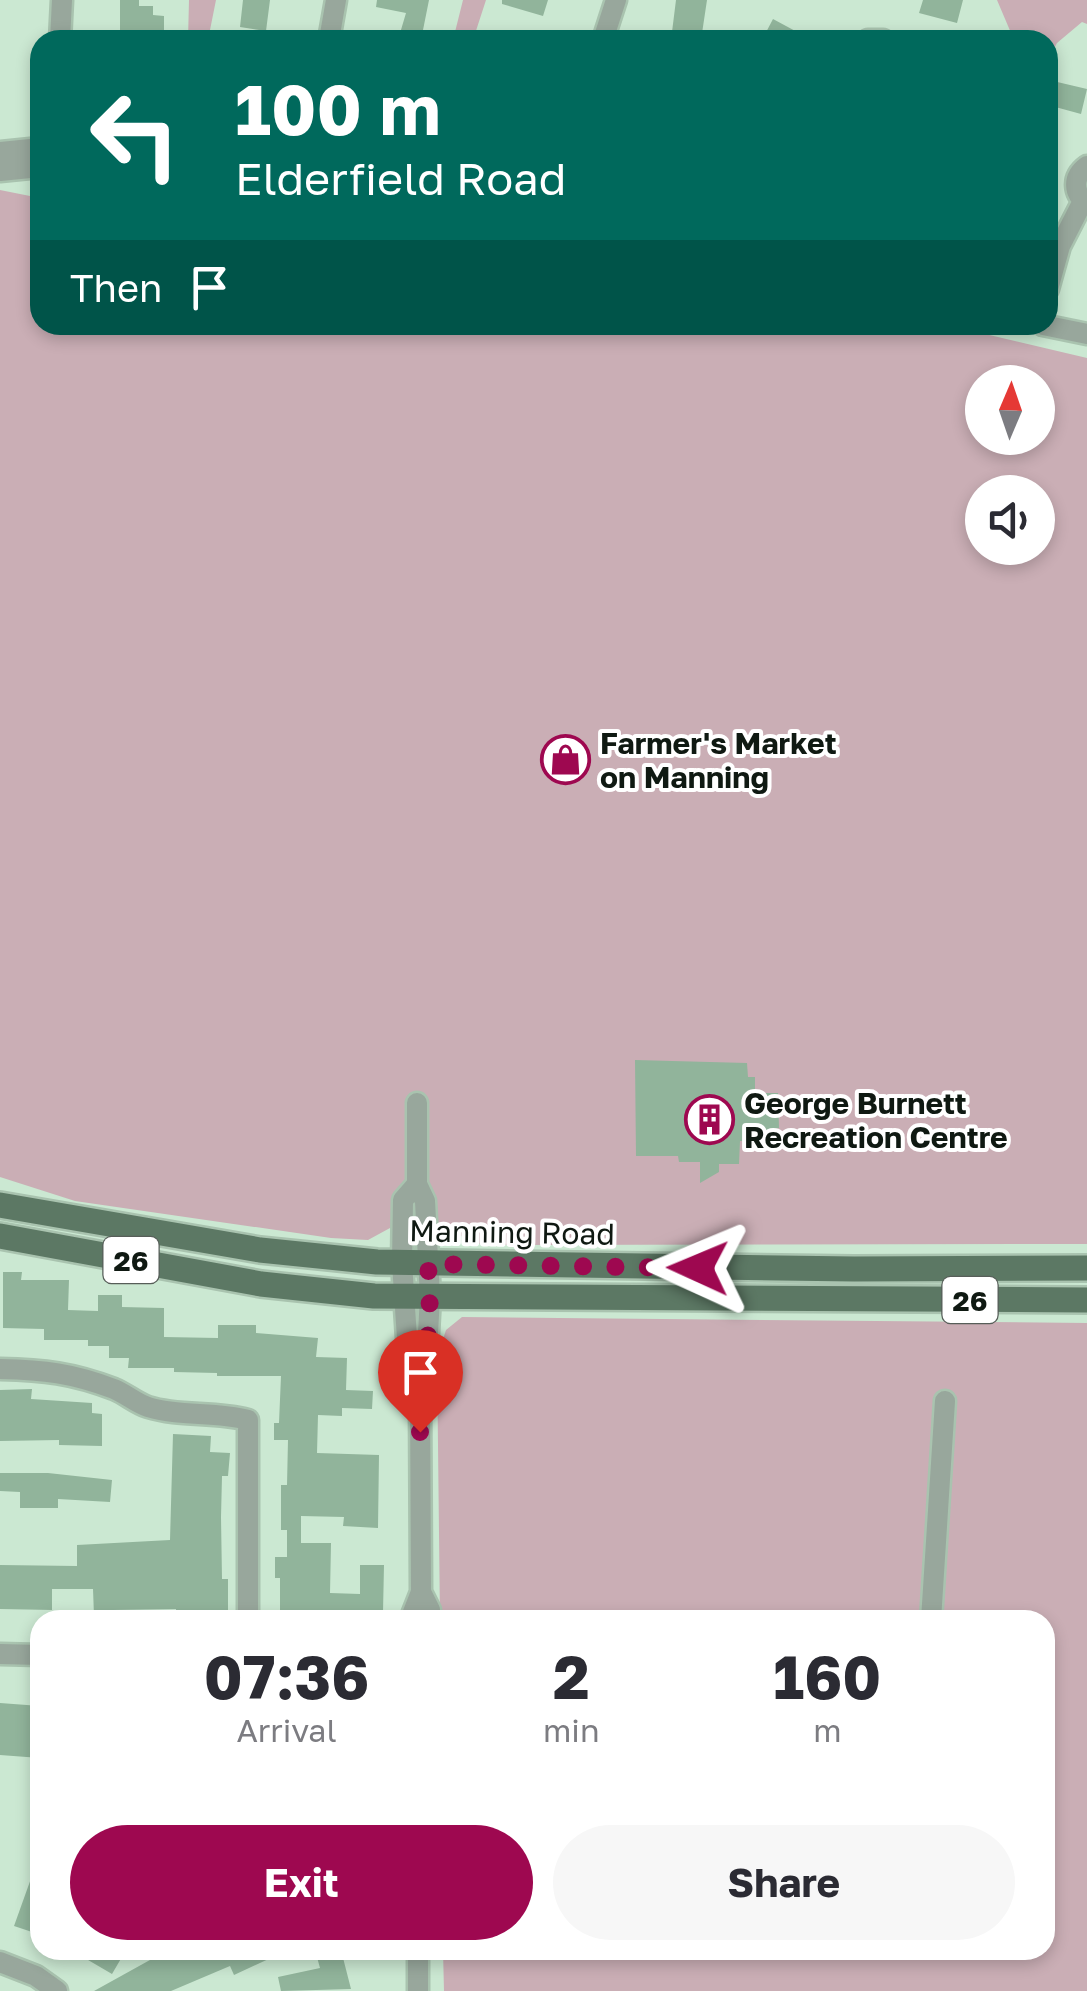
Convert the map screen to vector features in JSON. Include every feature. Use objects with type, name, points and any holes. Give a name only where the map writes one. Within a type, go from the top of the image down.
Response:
[{"type":"main road","name":"Manning Road","points":[[0,1205],[260,1250],[415,1264],[1087,1268]]},
{"type":"main road","name":"26","points":[[0,1236],[261,1284],[417,1297],[1087,1300]]},
{"type":"street","points":[[60,30],[62,0]]},
{"type":"street","points":[[330,30],[336,0]]},
{"type":"street","points":[[606,30],[616,0]]},
{"type":"street","points":[[0,152],[30,149]]},
{"type":"street","points":[[1058,253],[1085,203],[1075,184],[1078,174],[1087,166]]},
{"type":"street","points":[[0,171],[30,168]]},
{"type":"street","points":[[1058,328],[1087,334]]},
{"type":"street","points":[[417,1103],[416,1184],[425,1201],[415,1264],[417,1297],[409,1368],[420,1392],[421,1592],[430,1610]]},
{"type":"street","points":[[0,1369],[57,1371],[117,1390],[147,1406],[172,1412],[224,1413],[248,1420],[248,1610]]},
{"type":"street","points":[[932,1610],[945,1401]]},
{"type":"street","points":[[412,1610],[421,1592]]},
{"type":"street","points":[[0,1654],[30,1655]]},
{"type":"street","points":[[418,1960],[418,1991]]},
{"type":"street","points":[[0,1962],[36,1976],[56,1991]]},
{"type":"shaded area","points":[[189,0],[216,0],[210,30],[188,30]]},
{"type":"shaded area","points":[[463,0],[486,0],[476,30],[456,30]]},
{"type":"shaded area","points":[[997,0],[1087,0],[1087,24],[1082,22],[1058,42],[1058,30],[1010,30]]},
{"type":"shaded area","points":[[0,190],[30,196],[30,335],[989,335],[1087,358],[1087,1244],[483,1245],[441,1228],[390,1228],[368,1240],[75,1201],[0,1177]]},
{"type":"shaded area","points":[[462,1317],[1087,1323],[1087,1991],[444,1991],[443,1960],[1055,1960],[1055,1610],[440,1610],[437,1358],[446,1330]]},
{"type":"building","points":[[120,0],[139,0],[139,6],[153,6],[153,15],[164,16],[164,30],[120,30]]},
{"type":"building","points":[[243,0],[270,0],[266,30],[240,27]]},
{"type":"building","points":[[377,0],[429,0],[423,30],[401,30],[406,13],[376,7]]},
{"type":"building","points":[[502,0],[548,0],[543,16],[502,4]]},
{"type":"building","points":[[676,0],[707,0],[702,30],[672,30]]},
{"type":"building","points":[[923,0],[963,0],[957,23],[919,13]]},
{"type":"building","points":[[773,19],[793,30],[767,30]]},
{"type":"building","points":[[1058,82],[1087,89],[1081,114],[1058,108]]},
{"type":"building","name":"George Burnett Recreation Centre","points":[[635,1060],[747,1063],[748,1077],[755,1077],[755,1093],[778,1093],[779,1128],[766,1131],[766,1141],[740,1141],[739,1164],[719,1164],[719,1172],[700,1183],[700,1162],[679,1162],[678,1156],[636,1156]]},
{"type":"building","points":[[3,1272],[22,1272],[21,1280],[69,1280],[68,1310],[98,1311],[98,1295],[122,1295],[122,1307],[164,1308],[164,1337],[218,1338],[218,1325],[256,1325],[256,1333],[318,1338],[316,1357],[347,1358],[346,1390],[373,1391],[372,1409],[342,1408],[342,1416],[318,1415],[317,1453],[379,1455],[378,1528],[343,1526],[344,1517],[301,1516],[301,1543],[331,1543],[330,1593],[360,1594],[360,1565],[384,1565],[383,1610],[280,1610],[280,1578],[275,1578],[275,1557],[287,1557],[287,1530],[281,1530],[281,1485],[287,1485],[288,1440],[274,1440],[274,1423],[279,1423],[281,1376],[217,1376],[174,1372],[174,1368],[128,1368],[129,1358],[109,1358],[109,1346],[88,1346],[88,1340],[44,1340],[44,1329],[3,1328]]},
{"type":"building","points":[[32,1389],[31,1399],[92,1403],[92,1413],[102,1414],[102,1446],[59,1445],[59,1440],[0,1441],[0,1390]]},
{"type":"building","points":[[173,1434],[211,1436],[210,1452],[230,1453],[228,1476],[222,1476],[221,1517],[222,1579],[228,1579],[228,1610],[94,1610],[93,1589],[52,1589],[52,1610],[0,1609],[0,1565],[77,1566],[77,1545],[170,1540]]},
{"type":"building","points":[[0,1473],[112,1480],[110,1502],[58,1499],[58,1508],[20,1508],[20,1492],[0,1491]]},
{"type":"building","points":[[0,1703],[30,1705],[30,1757],[0,1755]]},
{"type":"building","points":[[30,1881],[30,1931],[14,1926]]},
{"type":"building","points":[[88,1960],[120,1960],[112,1974]]},
{"type":"building","points":[[150,1960],[266,1960],[234,1975],[230,1966],[171,1991],[94,1991]]},
{"type":"building","points":[[318,1960],[344,1960],[351,1989],[281,1991],[278,1977],[320,1968]]},
{"type":"place","name":"Farmer's Market on Manning","points":[[565,760]]},
{"type":"place","name":"George Burnett Recreation Centre","points":[[709,1120]]},
{"type":"route","points":[[420,1432],[430,1297],[428,1264],[698,1268]]}]
